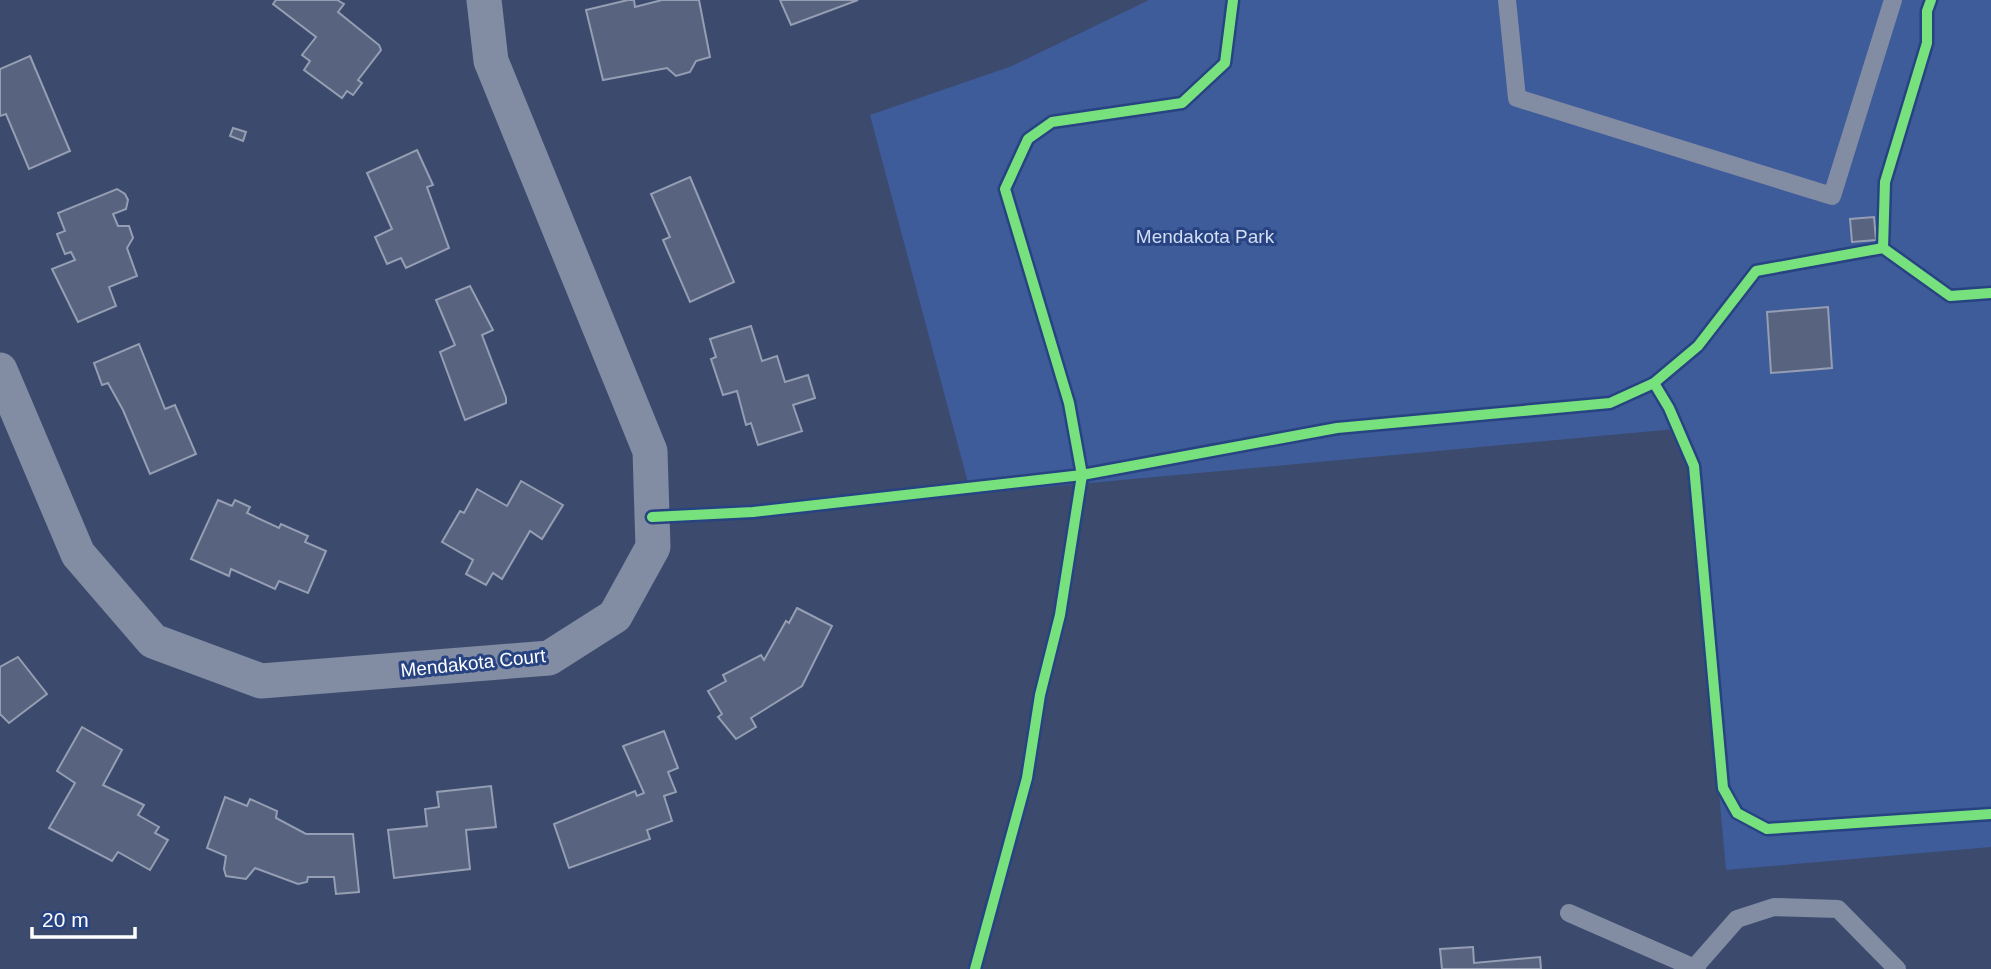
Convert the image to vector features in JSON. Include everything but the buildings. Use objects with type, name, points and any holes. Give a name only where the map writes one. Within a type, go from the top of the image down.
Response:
[{"type":"street","name":"Mendakota Court","points":[[0,370],[78,554],[153,641],[261,681],[287,680],[549,658],[615,616],[653,547],[650,451],[491,61],[484,0]]},
{"type":"lane","points":[[1507,0],[1517,98],[1832,196],[1893,0]]},
{"type":"lane","points":[[1569,913],[1696,968],[1737,919],[1774,907],[1838,909],[1897,969]]},
{"type":"green space","name":"Mendakota Park","points":[[1149,0],[1991,0],[1991,847],[1726,870],[1686,428],[971,494],[870,115],[1012,66]]},
{"type":"cycle path","points":[[975,969],[1027,778],[1040,695],[1060,615],[1082,475],[1069,403],[1005,189],[1028,139],[1052,122],[1182,103],[1225,63],[1233,0]]},
{"type":"cycle path","points":[[1883,248],[1885,182],[1927,43],[1927,11],[1931,0]]},
{"type":"cycle path","points":[[652,517],[753,512],[1082,475],[1337,428],[1610,403],[1654,383],[1698,346],[1756,271],[1883,248],[1950,296],[1991,293]]},
{"type":"cycle path","points":[[1654,383],[1669,408],[1694,466],[1723,788],[1737,813],[1767,829],[1991,814]]}]
